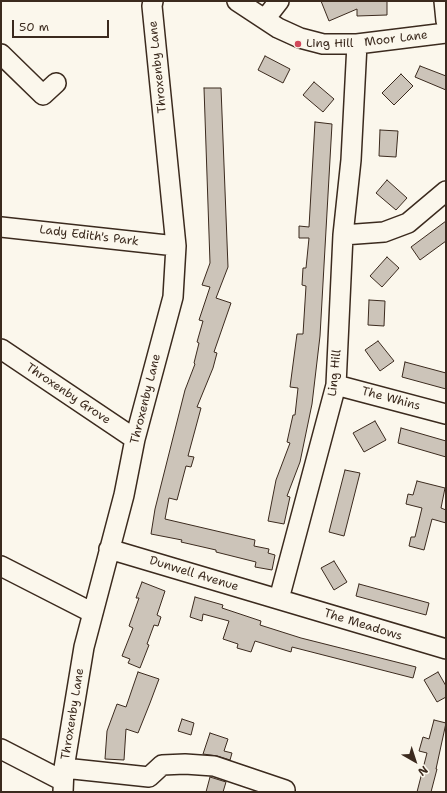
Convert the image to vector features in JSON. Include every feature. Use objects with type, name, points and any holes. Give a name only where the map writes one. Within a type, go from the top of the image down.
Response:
[{"type":"street","name":"Throxenby Lane","points":[[63,780],[84,647],[124,495],[135,439],[173,297],[176,246],[152,14],[153,1]]},
{"type":"street","name":"Moor Lane","points":[[237,1],[278,28],[306,40],[323,44],[357,44],[446,33]]},
{"type":"street","points":[[265,19],[279,1]]},
{"type":"street","points":[[444,1],[446,20]]},
{"type":"street","name":"Ling Hill","points":[[279,599],[336,385],[343,235],[351,160],[357,44]]},
{"type":"street","points":[[1,54],[50,89]]},
{"type":"street","points":[[343,235],[384,232],[408,223],[446,191]]},
{"type":"street","name":"Lady Edith's Park","points":[[1,227],[176,246]]},
{"type":"street","name":"Throxenby Grove","points":[[1,349],[135,439]]},
{"type":"street","name":"The Whins","points":[[336,385],[446,414]]},
{"type":"street","name":"Dunwell Avenue","points":[[109,549],[279,599]]},
{"type":"street","points":[[1,566],[93,613]]},
{"type":"street","name":"The Meadows","points":[[279,599],[446,649]]},
{"type":"street","points":[[1,749],[63,780],[149,777],[162,765],[185,764],[214,766],[285,790]]},
{"type":"building","points":[[321,1],[387,1],[387,15],[357,16],[357,9],[329,21]]},
{"type":"building","points":[[265,56],[290,69],[283,83],[258,70]]},
{"type":"building","points":[[420,66],[446,76],[446,90],[415,77]]},
{"type":"building","points":[[401,74],[413,86],[394,105],[382,93]]},
{"type":"building","points":[[314,82],[334,99],[323,112],[303,95]]},
{"type":"building","points":[[204,88],[221,88],[228,267],[216,298],[231,303],[214,352],[217,353],[213,368],[197,407],[201,408],[188,456],[194,457],[191,467],[186,466],[177,500],[169,498],[165,519],[255,540],[254,546],[269,549],[268,553],[275,555],[272,570],[255,567],[256,562],[216,552],[216,550],[181,542],[182,540],[151,534],[155,509],[185,390],[195,364],[199,343],[197,342],[203,321],[199,320],[210,287],[202,285],[210,263]]},
{"type":"building","points":[[315,122],[332,124],[320,336],[312,404],[300,462],[287,496],[290,497],[284,524],[268,521],[276,480],[290,443],[287,442],[293,415],[295,415],[298,388],[290,387],[297,334],[303,334],[306,286],[302,285],[303,268],[306,268],[309,238],[299,238],[299,226],[309,227]]},
{"type":"building","points":[[380,130],[398,131],[396,157],[379,156]]},
{"type":"building","points":[[387,180],[407,198],[396,210],[376,193]]},
{"type":"building","points":[[446,221],[446,241],[420,260],[411,247]]},
{"type":"building","points":[[387,257],[399,268],[382,287],[370,276]]},
{"type":"building","points":[[369,300],[385,301],[384,326],[368,325]]},
{"type":"building","points":[[378,341],[394,361],[380,371],[365,350]]},
{"type":"building","points":[[405,362],[446,373],[446,389],[402,377]]},
{"type":"building","points":[[375,421],[386,440],[364,452],[353,433]]},
{"type":"building","points":[[401,428],[446,441],[446,457],[398,443]]},
{"type":"building","points":[[345,470],[360,473],[344,536],[329,532]]},
{"type":"building","points":[[417,481],[445,488],[441,508],[446,510],[446,523],[432,519],[424,550],[409,546],[411,537],[415,537],[422,508],[406,504],[408,494],[413,495]]},
{"type":"building","points":[[334,561],[347,582],[334,590],[321,568]]},
{"type":"building","points":[[142,582],[165,591],[157,615],[161,617],[158,626],[154,625],[147,644],[149,645],[140,668],[128,663],[130,659],[122,656],[133,628],[129,626],[139,598],[136,598]]},
{"type":"building","points":[[359,584],[429,603],[426,615],[356,596]]},
{"type":"building","points":[[195,597],[223,605],[222,608],[261,621],[260,625],[301,638],[416,667],[413,678],[292,647],[291,652],[255,641],[251,652],[237,648],[238,644],[223,639],[229,621],[203,614],[202,621],[190,617]]},
{"type":"building","points":[[138,672],[159,679],[150,703],[138,733],[126,729],[124,760],[105,759],[107,731],[117,704],[126,707]]},
{"type":"building","points":[[438,672],[446,686],[446,697],[437,702],[424,680]]},
{"type":"building","points":[[182,719],[194,723],[191,735],[178,731]]},
{"type":"building","points":[[434,720],[446,723],[437,769],[431,792],[417,792],[427,753],[419,751],[423,737],[429,739]]},
{"type":"building","points":[[210,733],[228,739],[224,751],[232,753],[230,760],[203,754]]},
{"type":"building","points":[[210,777],[226,782],[223,792],[206,792]]},
{"type":"place","name":"Ling Hill","points":[[298,44]]}]
